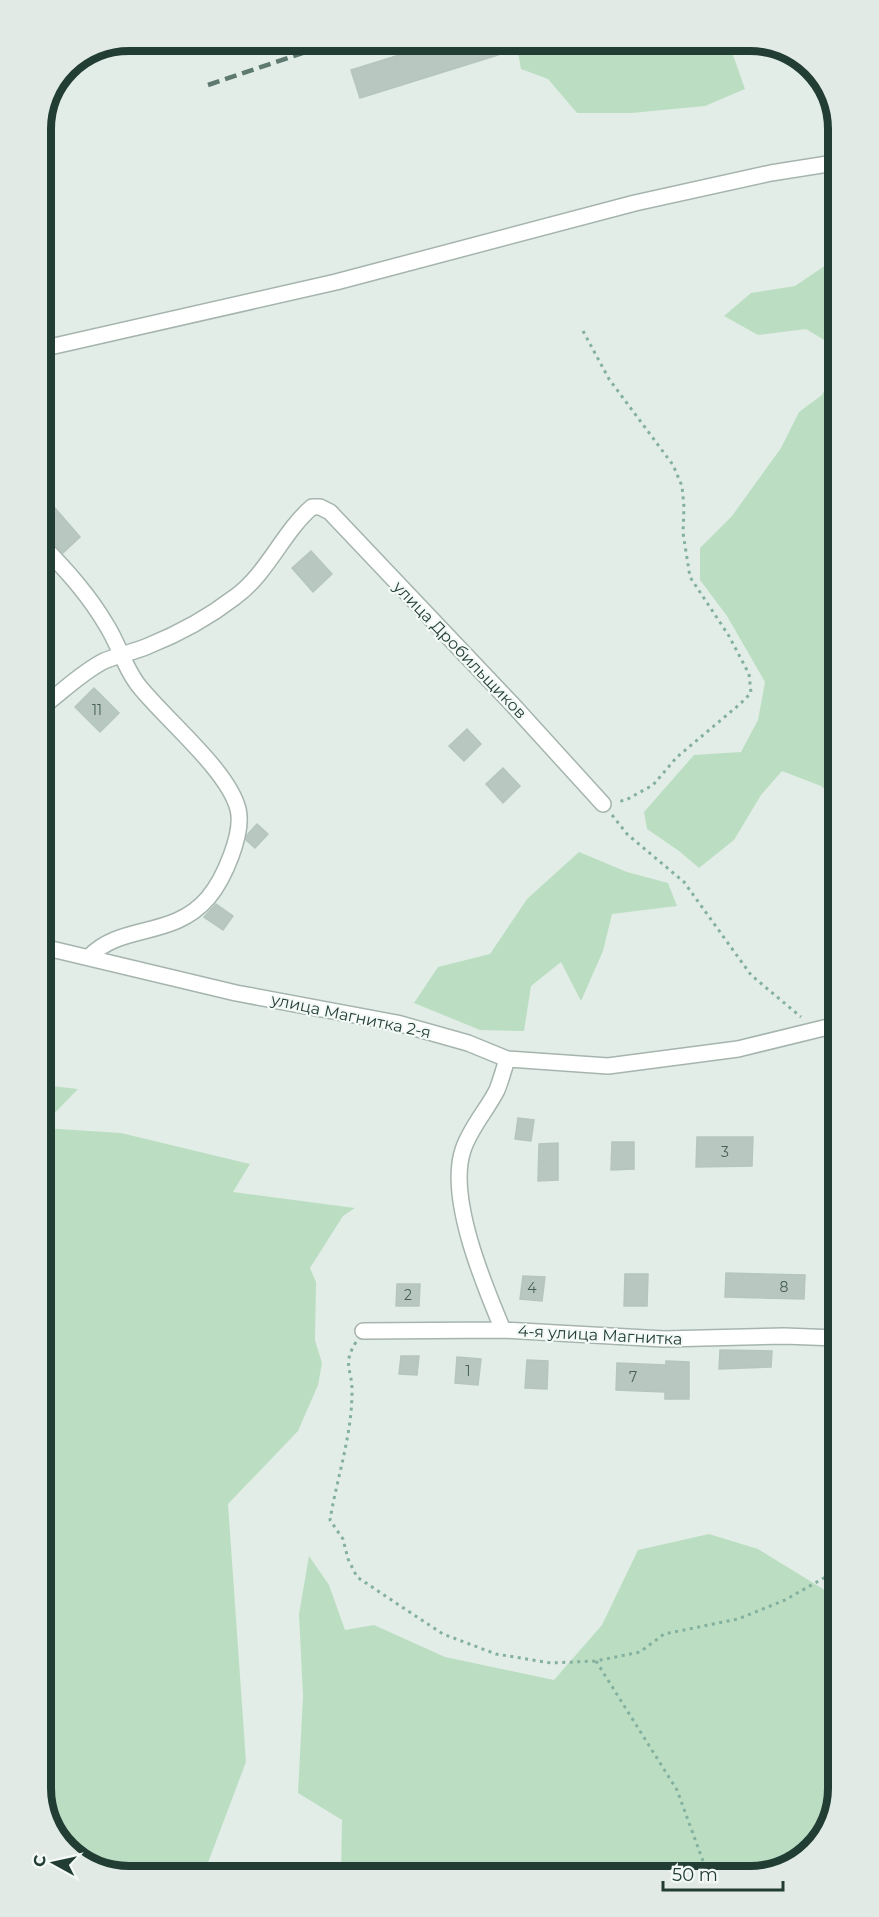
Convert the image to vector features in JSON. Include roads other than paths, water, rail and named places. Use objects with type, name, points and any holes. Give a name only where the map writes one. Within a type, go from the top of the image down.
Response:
[{"type":"street","points":[[51,347],[336,282],[656,198],[771,173],[828,164]]},
{"type":"street","name":"улица Дробильщиков","points":[[123,655],[176,633],[236,597],[252,583],[300,517],[312,507],[320,507],[330,513],[504,695],[603,804]]},
{"type":"street","points":[[51,554],[81,586],[108,627],[137,684],[217,772],[231,793],[238,811],[237,834],[222,878],[196,912],[158,928],[107,942],[89,957]]},
{"type":"street","points":[[51,700],[104,661],[123,655]]},
{"type":"street","name":"улица Магнитка 2-я","points":[[51,949],[236,993],[397,1023],[468,1044],[507,1059],[608,1066],[738,1049],[828,1027]]},
{"type":"street","points":[[503,1330],[484,1285],[468,1229],[459,1196],[458,1172],[463,1149],[498,1089],[507,1059]]},
{"type":"street","name":"4-я улица Магнитка","points":[[363,1331],[503,1330],[664,1340],[784,1336],[828,1338]]},
{"type":"railway","points":[[208,85],[308,51]]}]
